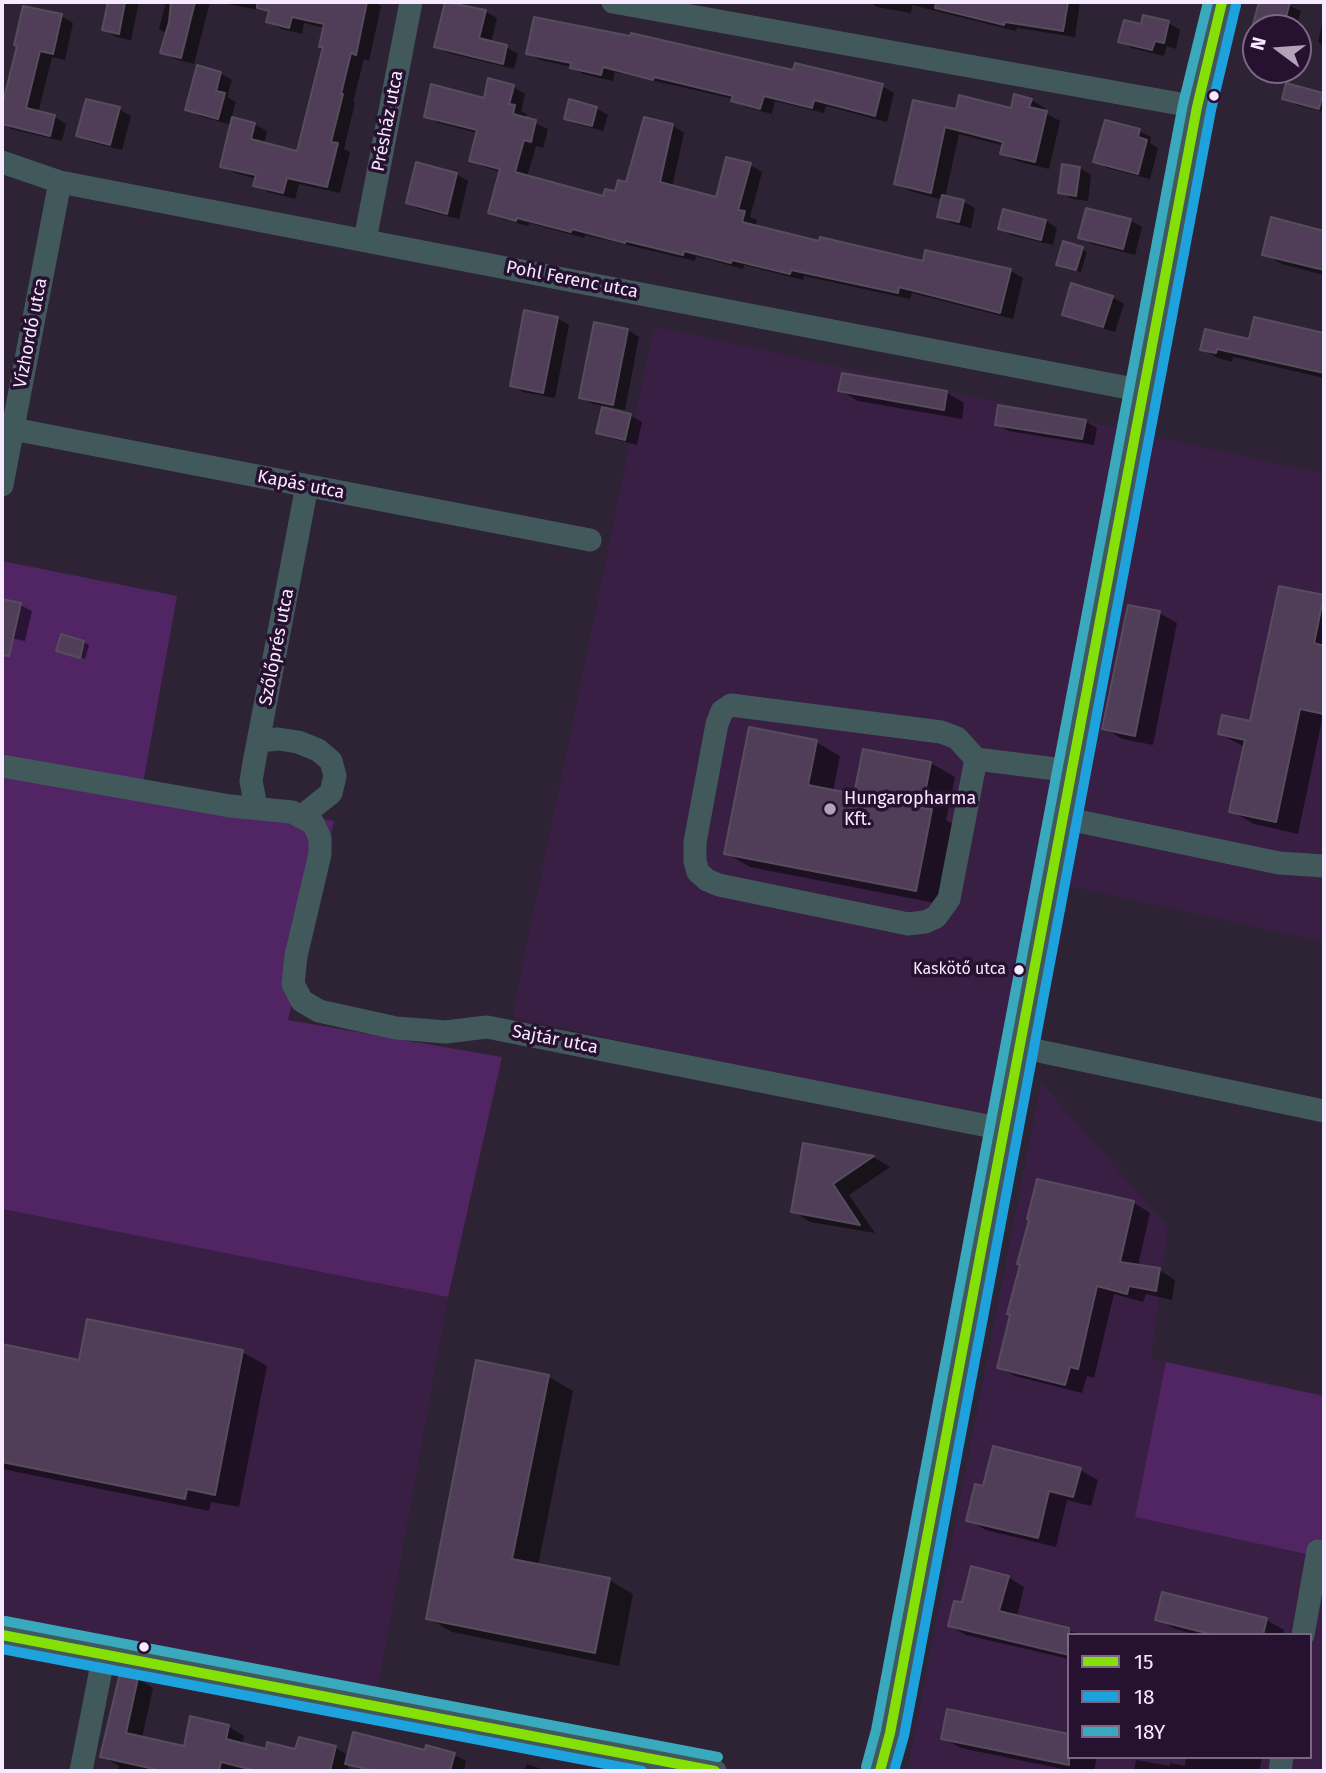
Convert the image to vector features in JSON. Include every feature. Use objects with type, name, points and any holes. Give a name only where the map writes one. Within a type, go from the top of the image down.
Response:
[{"type":"street","name":"Présház utca","points":[[365,240],[411,2]]},
{"type":"street","points":[[613,2],[1197,107]]},
{"type":"street","points":[[880,1771],[891,1733],[1197,107],[1222,2]]},
{"type":"street","name":"Pohl Ferenc utca","points":[[2,162],[60,182],[1144,391]]},
{"type":"street","name":"Vízhordó utca","points":[[2,485],[60,182]]},
{"type":"street","name":"Kapás utca","points":[[13,429],[590,540]]},
{"type":"street","name":"Szőlőprés utca","points":[[256,807],[251,781],[307,486]]},
{"type":"street","points":[[976,759],[949,899],[936,918],[908,924],[719,885],[698,872],[695,842],[717,724],[722,711],[731,705],[941,732],[957,738],[976,759],[1072,771]]},
{"type":"street","points":[[2,766],[230,806],[292,812],[301,817],[331,793],[335,776],[331,761],[318,750],[278,739],[259,741]]},
{"type":"street","name":"Sajtár utca","points":[[301,817],[313,823],[320,838],[320,854],[296,956],[293,984],[302,1001],[319,1011],[396,1028],[445,1032],[487,1027],[1003,1129]]},
{"type":"street","points":[[1063,818],[1279,863],[1324,866]]},
{"type":"street","points":[[1020,1047],[1324,1111]]},
{"type":"street","points":[[1303,1633],[1318,1552]]},
{"type":"street","points":[[2,1635],[715,1771]]},
{"type":"street","points":[[81,1771],[104,1654]]},
{"type":"shaded area","points":[[654,326],[1324,474],[1324,942],[1033,878],[986,1121],[512,1017]]},
{"type":"shaded area","points":[[2,561],[177,596],[142,789],[334,821],[288,1020],[502,1057],[448,1297],[2,1209]]},
{"type":"shaded area","points":[[1041,1082],[1168,1227],[1151,1359],[1166,1362],[1135,1517],[1324,1558],[1324,1771],[907,1771]]},
{"type":"shaded area","points":[[2,1209],[448,1297],[377,1693],[2,1617]]},
{"type":"shaded area","points":[[1166,1362],[1324,1396],[1324,1558],[1135,1517]]},
{"type":"building","points":[[108,2],[125,2],[119,34],[102,30]]},
{"type":"building","points":[[171,2],[195,2],[181,58],[160,53],[169,22]]},
{"type":"building","points":[[257,2],[367,2],[356,55],[351,53],[341,94],[331,142],[338,143],[327,187],[287,178],[283,193],[253,186],[256,175],[220,167],[232,117],[255,123],[251,139],[297,151],[323,47],[319,47],[324,24],[292,17],[289,28],[266,22],[269,11],[257,8]]},
{"type":"building","points":[[445,2],[486,10],[479,38],[507,45],[503,64],[434,47]]},
{"type":"building","points":[[936,2],[1068,2],[1063,31],[1005,22],[1004,25],[935,8]]},
{"type":"building","points":[[1259,2],[1290,2],[1287,14],[1256,14]]},
{"type":"building","points":[[23,6],[62,14],[53,54],[40,51],[26,108],[55,115],[50,136],[2,124],[2,106],[17,46],[14,45]]},
{"type":"building","points":[[1143,15],[1169,21],[1164,43],[1155,41],[1152,50],[1118,42],[1124,20],[1141,24]]},
{"type":"building","points":[[534,17],[630,36],[631,33],[793,70],[795,63],[883,84],[875,116],[814,100],[812,108],[764,96],[760,109],[731,101],[733,96],[654,77],[653,80],[603,67],[601,75],[570,68],[571,63],[526,54]]},
{"type":"building","points":[[197,65],[221,72],[216,91],[225,93],[218,119],[185,110]]},
{"type":"building","points":[[488,78],[514,85],[509,104],[515,105],[513,114],[536,120],[531,142],[524,140],[515,172],[603,196],[605,189],[615,191],[618,180],[626,182],[644,117],[673,124],[660,182],[716,197],[726,157],[751,163],[738,210],[745,211],[742,222],[819,241],[820,237],[923,261],[925,250],[1011,269],[1000,313],[899,287],[898,293],[791,270],[790,274],[732,260],[731,263],[684,251],[683,255],[488,213],[500,169],[469,161],[477,130],[424,117],[431,84],[484,98]]},
{"type":"building","points":[[1286,84],[1323,93],[1319,109],[1282,99]]},
{"type":"building","points":[[1014,94],[1032,99],[1029,107],[1047,111],[1035,162],[1000,154],[1003,142],[945,127],[931,193],[894,184],[913,100],[956,109],[959,95],[1011,108]]},
{"type":"building","points":[[86,99],[120,107],[110,145],[76,136]]},
{"type":"building","points":[[569,99],[597,107],[592,126],[564,119]]},
{"type":"building","points":[[1105,120],[1140,129],[1138,137],[1147,140],[1138,174],[1093,162]]},
{"type":"building","points":[[416,162],[457,173],[447,214],[406,203]]},
{"type":"building","points":[[1062,164],[1080,167],[1076,196],[1058,193]]},
{"type":"building","points":[[942,195],[964,200],[959,222],[937,217]]},
{"type":"building","points":[[1086,208],[1131,219],[1123,249],[1078,238]]},
{"type":"building","points":[[1003,209],[1046,220],[1041,240],[998,229]]},
{"type":"building","points":[[1271,217],[1324,231],[1324,270],[1262,255]]},
{"type":"building","points":[[1063,241],[1083,247],[1076,270],[1056,265]]},
{"type":"building","points":[[1071,283],[1113,296],[1103,327],[1062,315]]},
{"type":"building","points":[[524,310],[558,317],[543,393],[510,386]]},
{"type":"building","points":[[1254,317],[1324,333],[1324,373],[1217,349],[1216,353],[1200,350],[1205,329],[1249,339]]},
{"type":"building","points":[[594,322],[628,329],[613,405],[579,398]]},
{"type":"building","points":[[842,373],[947,391],[944,410],[838,391]]},
{"type":"building","points":[[998,405],[1086,420],[1082,439],[995,425]]},
{"type":"building","points":[[602,407],[631,414],[625,440],[596,433]]},
{"type":"building","points":[[1279,586],[1324,595],[1314,643],[1324,646],[1324,714],[1300,709],[1276,822],[1229,812],[1245,740],[1218,734],[1222,715],[1250,721]]},
{"type":"building","points":[[2,599],[21,603],[9,656],[2,655]]},
{"type":"building","points":[[1128,605],[1160,611],[1135,736],[1102,729]]},
{"type":"building","points":[[61,634],[84,641],[80,658],[56,651]]},
{"type":"building","name":"Hungaropharma Kft.","points":[[749,727],[817,740],[808,785],[854,794],[863,749],[931,762],[922,808],[932,809],[916,891],[724,854]]},
{"type":"building","points":[[803,1143],[874,1156],[833,1184],[860,1225],[791,1212]]},
{"type":"building","points":[[1037,1179],[1134,1201],[1120,1262],[1160,1268],[1156,1291],[1129,1286],[1127,1294],[1097,1286],[1078,1369],[1070,1367],[1065,1385],[997,1368]]},
{"type":"building","points":[[87,1319],[243,1350],[215,1495],[187,1489],[185,1499],[2,1462],[2,1344],[79,1360]]},
{"type":"building","points":[[476,1360],[549,1375],[512,1559],[610,1578],[595,1653],[426,1619]]},
{"type":"building","points":[[993,1446],[1081,1468],[1073,1497],[1049,1491],[1038,1538],[966,1521],[975,1484],[983,1486]]},
{"type":"building","points":[[971,1566],[1009,1576],[999,1611],[1069,1628],[1067,1655],[948,1626],[954,1601],[962,1602]]},
{"type":"building","points":[[1162,1592],[1267,1618],[1263,1633],[1206,1633],[1155,1620]]},
{"type":"building","points":[[120,1673],[138,1678],[126,1733],[184,1746],[190,1716],[229,1725],[226,1739],[266,1749],[267,1742],[295,1749],[299,1737],[336,1746],[330,1771],[257,1771],[221,1762],[219,1771],[163,1771],[100,1757]]},
{"type":"building","points":[[947,1709],[1067,1734],[1069,1765],[941,1739]]},
{"type":"building","points":[[353,1732],[425,1750],[426,1745],[455,1753],[450,1771],[374,1771],[345,1764]]},
{"type":"transit line","name":"18Y","points":[[866,1767],[876,1730],[1183,104],[1208,2]]},
{"type":"transit line","name":"15","points":[[880,1771],[890,1733],[1197,107],[1222,2]]},
{"type":"transit line","name":"18","points":[[894,1771],[904,1736],[1211,110],[1236,5]]},
{"type":"transit line","name":"18Y","points":[[5,1621],[718,1757]]},
{"type":"transit line","name":"15","points":[[2,1635],[715,1771]]},
{"type":"transit line","name":"18","points":[[2,1649],[642,1771]]},
{"type":"place","name":"Hungaropharma Kft.","points":[[830,809]]},
{"type":"place","name":"Kaskötő utca","points":[[1019,970]]}]
